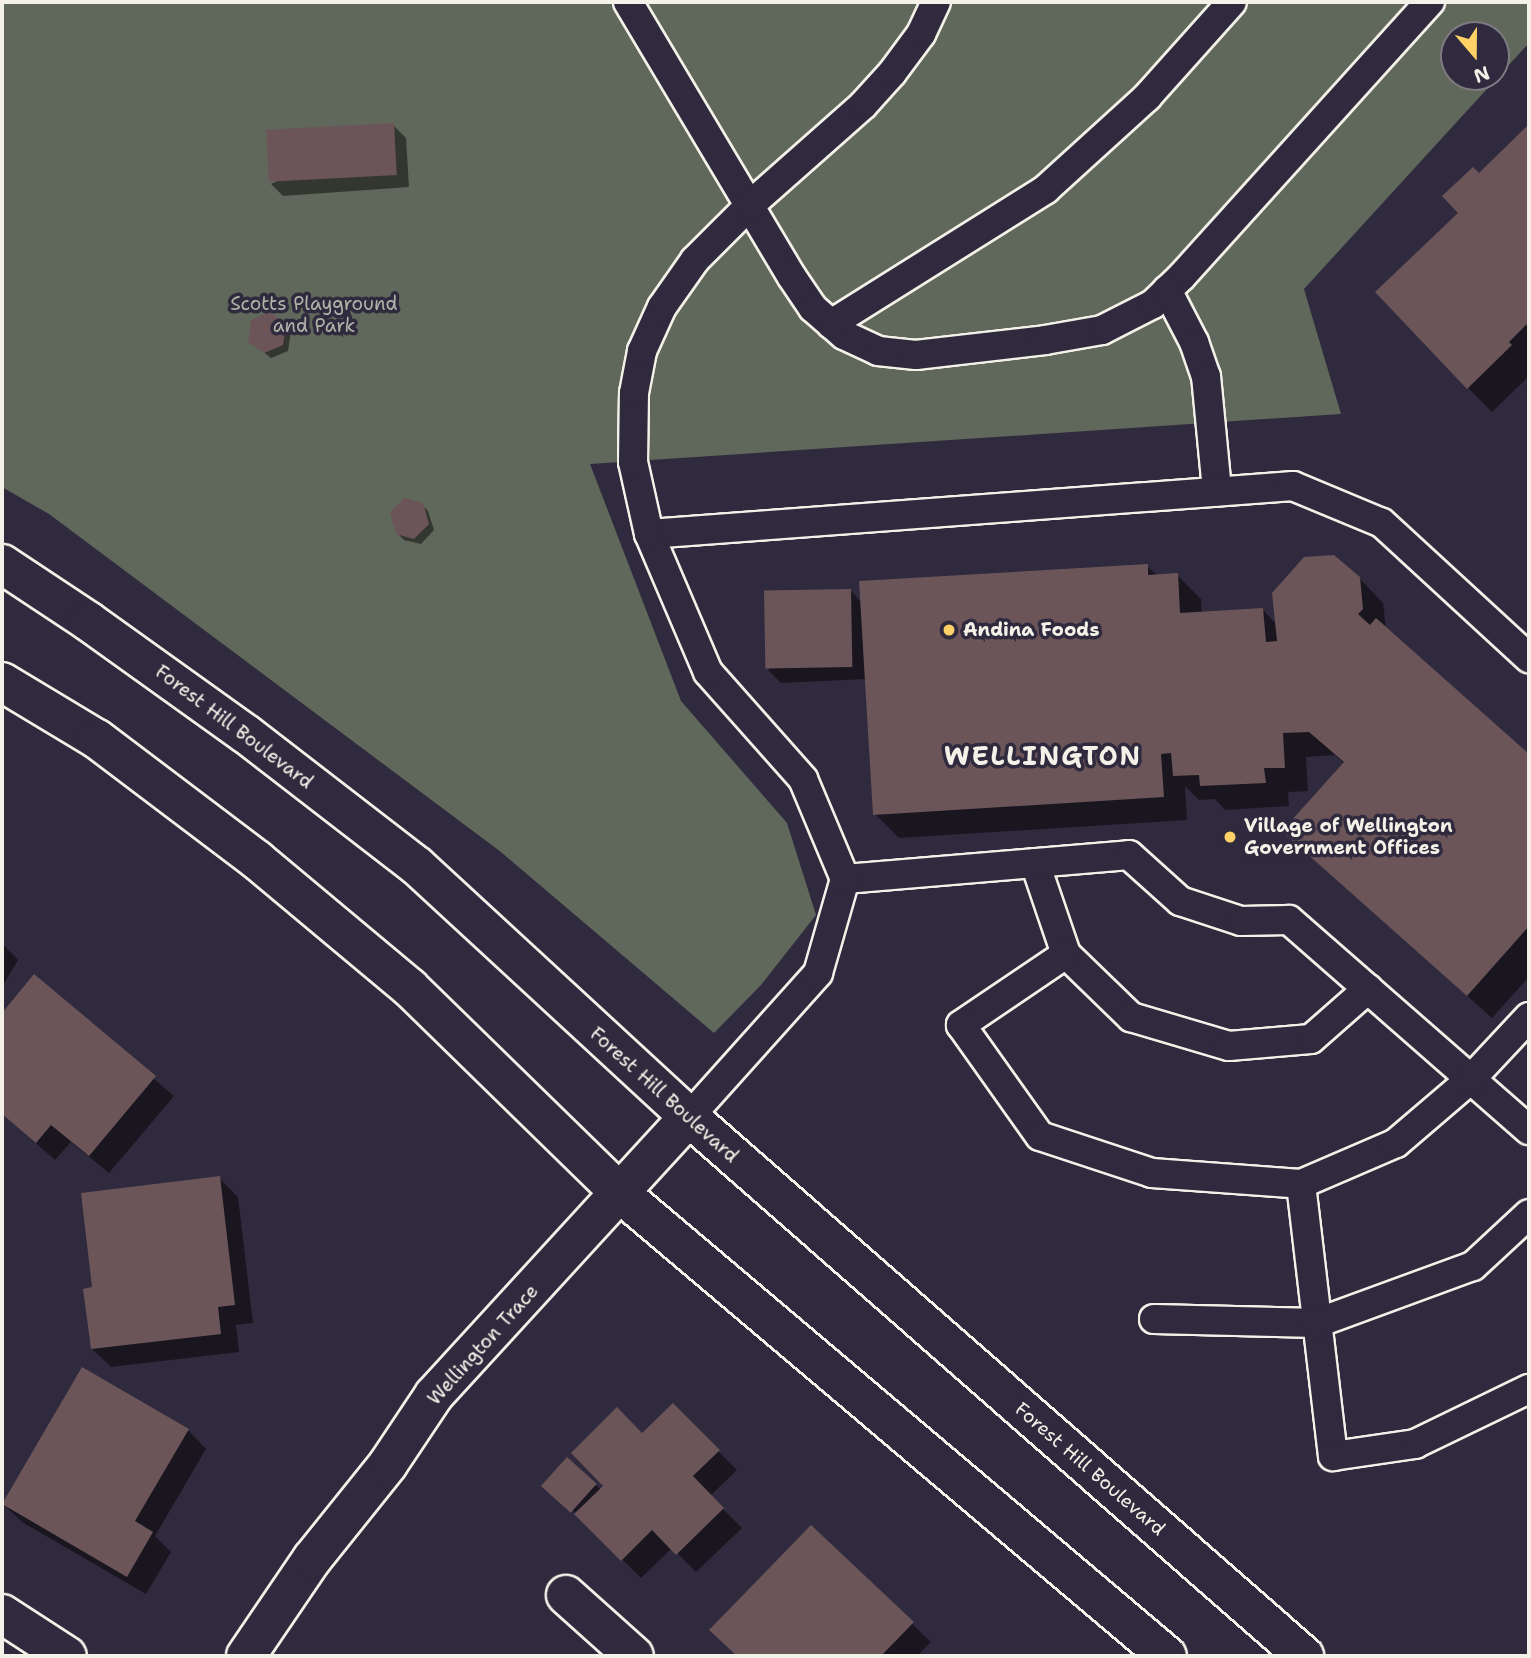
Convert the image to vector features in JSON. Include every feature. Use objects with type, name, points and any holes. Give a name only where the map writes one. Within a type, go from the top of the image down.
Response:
[{"type":"main road","name":"Forest Hill Boulevard","points":[[2,564],[88,621],[246,734],[416,866],[689,1117],[1304,1656]]},
{"type":"main road","points":[[2,682],[97,739],[257,859],[410,988],[621,1194],[1167,1656]]},
{"type":"main road","name":"Wellington Trace","points":[[246,1656],[312,1559],[388,1464],[434,1395],[689,1117]]},
{"type":"main road","points":[[566,1595],[634,1656]]},
{"type":"main road","points":[[2,1614],[67,1656]]},
{"type":"lane","points":[[628,2],[813,308],[844,335],[878,351],[916,355],[1045,340],[1102,330],[1153,304],[1430,2]]},
{"type":"lane","points":[[689,1117],[818,974],[845,880],[803,779],[708,672],[649,534],[633,462],[634,393],[642,351],[662,307],[695,260],[749,206],[863,105],[921,34],[936,2]]},
{"type":"lane","points":[[831,324],[1046,190],[1146,97],[1232,2]]},
{"type":"lane","points":[[1167,290],[1194,342],[1206,376],[1212,410],[1217,491]]},
{"type":"lane","points":[[649,534],[1293,486],[1381,523],[1529,658]]},
{"type":"lane","points":[[845,880],[1129,855],[1180,901],[1241,921],[1289,920],[1529,1129]]},
{"type":"lane","points":[[1035,863],[1066,954],[1130,1017],[1228,1046],[1311,1039],[1368,989]]},
{"type":"lane","points":[[1066,954],[961,1025],[1040,1136],[1152,1173],[1301,1184],[1396,1143],[1472,1079],[1529,1017]]},
{"type":"lane","points":[[1301,1184],[1333,1456],[1415,1444],[1529,1389]]},
{"type":"lane","points":[[1154,1319],[1317,1323],[1473,1266],[1529,1214]]},
{"type":"green space","name":"Scotts Playground and Park","points":[[2,2],[1529,2],[1529,43],[1510,64],[1510,21],[1440,21],[1440,91],[1485,91],[1304,289],[1341,414],[590,464],[681,701],[787,823],[816,915],[761,985],[714,1033],[501,852],[49,514],[2,487]]},
{"type":"building","points":[[394,123],[397,175],[269,182],[266,130]]},
{"type":"building","points":[[1529,124],[1529,322],[1509,342],[1512,345],[1467,389],[1375,292],[1458,213],[1442,196],[1473,167],[1479,173]]},
{"type":"building","points":[[270,312],[286,324],[283,345],[264,353],[248,342],[251,320]]},
{"type":"building","points":[[404,498],[423,503],[429,524],[414,539],[396,534],[390,513]]},
{"type":"building","points":[[1334,555],[1360,577],[1363,609],[1358,614],[1370,625],[1376,618],[1529,754],[1529,926],[1467,996],[1286,835],[1296,824],[1291,821],[1344,762],[1309,732],[1283,733],[1285,768],[1264,768],[1266,783],[1200,786],[1199,775],[1173,776],[1171,753],[1161,754],[1164,797],[873,815],[859,581],[1148,564],[1148,575],[1178,573],[1180,613],[1263,608],[1266,642],[1277,641],[1272,593],[1304,557]]},
{"type":"building","points":[[851,589],[852,667],[765,669],[764,591]]},
{"type":"building","points":[[34,974],[156,1076],[89,1156],[51,1125],[36,1143],[2,1114],[2,1013]]},
{"type":"building","points":[[220,1176],[235,1305],[218,1307],[221,1334],[91,1349],[83,1289],[92,1287],[81,1193]]},
{"type":"building","points":[[82,1367],[189,1429],[135,1521],[153,1532],[127,1577],[2,1504]]},
{"type":"building","points":[[673,1403],[720,1450],[693,1476],[724,1508],[676,1555],[652,1530],[621,1561],[574,1514],[603,1486],[571,1453],[617,1407],[642,1433]]},
{"type":"building","points":[[567,1457],[597,1484],[571,1513],[541,1486]]},
{"type":"building","points":[[811,1525],[914,1622],[881,1656],[737,1656],[709,1630]]},
{"type":"place","name":"Andina Foods","points":[[949,630]]},
{"type":"place","name":"Village of Wellington Government Offices","points":[[1230,837]]},
{"type":"district","name":"WELLINGTON","points":[[1043,756]]}]
